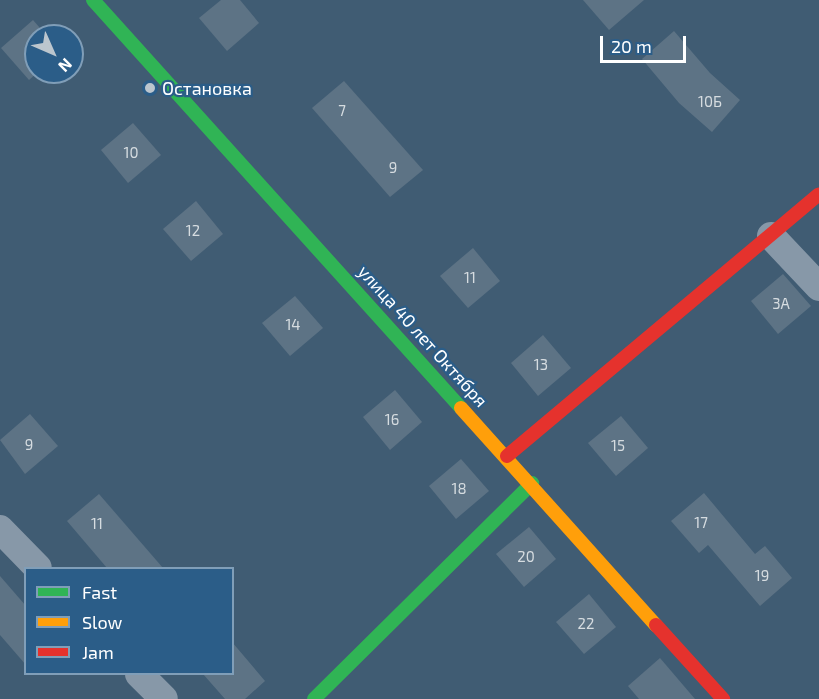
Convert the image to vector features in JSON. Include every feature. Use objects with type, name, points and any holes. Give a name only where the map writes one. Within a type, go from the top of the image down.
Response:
[{"type":"street","name":"улица 40 лет Октября","points":[[93,0],[532,483],[723,699]]},
{"type":"street","points":[[507,456],[819,194]]},
{"type":"street","points":[[771,236],[819,287]]},
{"type":"street","points":[[314,699],[532,483]]},
{"type":"street","points":[[0,530],[37,567]]},
{"type":"street","points":[[140,675],[164,699]]},
{"type":"building","points":[[221,0],[240,0],[259,23],[227,51],[199,18]]},
{"type":"building","points":[[583,0],[644,0],[609,30]]},
{"type":"building","points":[[24,28],[24,74],[1,48]]},
{"type":"building","points":[[674,31],[710,73],[740,100],[712,132],[679,103],[642,59]]},
{"type":"building","points":[[344,81],[423,170],[390,197],[312,108]]},
{"type":"building","points":[[133,123],[161,155],[128,183],[101,150]]},
{"type":"building","points":[[196,201],[223,234],[191,261],[163,229]]},
{"type":"building","points":[[473,248],[500,281],[468,308],[440,276]]},
{"type":"building","points":[[783,274],[811,306],[778,334],[751,301]]},
{"type":"building","points":[[295,296],[323,328],[290,356],[262,323]]},
{"type":"building","points":[[543,335],[571,368],[538,396],[511,363]]},
{"type":"building","points":[[395,390],[422,422],[390,450],[363,417]]},
{"type":"building","points":[[30,414],[58,446],[25,474],[0,440]]},
{"type":"building","points":[[621,416],[648,448],[616,476],[588,443]]},
{"type":"building","points":[[461,459],[489,491],[456,519],[429,486]]},
{"type":"building","points":[[704,493],[755,554],[765,546],[792,578],[760,606],[708,545],[699,553],[671,521]]},
{"type":"building","points":[[99,494],[162,567],[106,567],[67,521]]},
{"type":"building","points":[[529,527],[556,559],[524,587],[496,554]]},
{"type":"building","points":[[0,576],[24,604],[24,663],[0,635]]},
{"type":"building","points":[[589,594],[616,627],[584,654],[556,622]]},
{"type":"building","points":[[234,644],[265,681],[245,699],[225,699],[204,675],[234,675]]},
{"type":"building","points":[[660,658],[695,699],[639,699],[628,686]]},
{"type":"traffic: fast","points":[[93,0],[461,408]]},
{"type":"traffic: fast","points":[[314,699],[532,483]]},
{"type":"traffic: slow","points":[[461,408],[656,625]]},
{"type":"traffic: jam","points":[[507,456],[819,194]]},
{"type":"traffic: jam","points":[[656,625],[723,699]]},
{"type":"place","name":"Остановка","points":[[150,88]]}]
